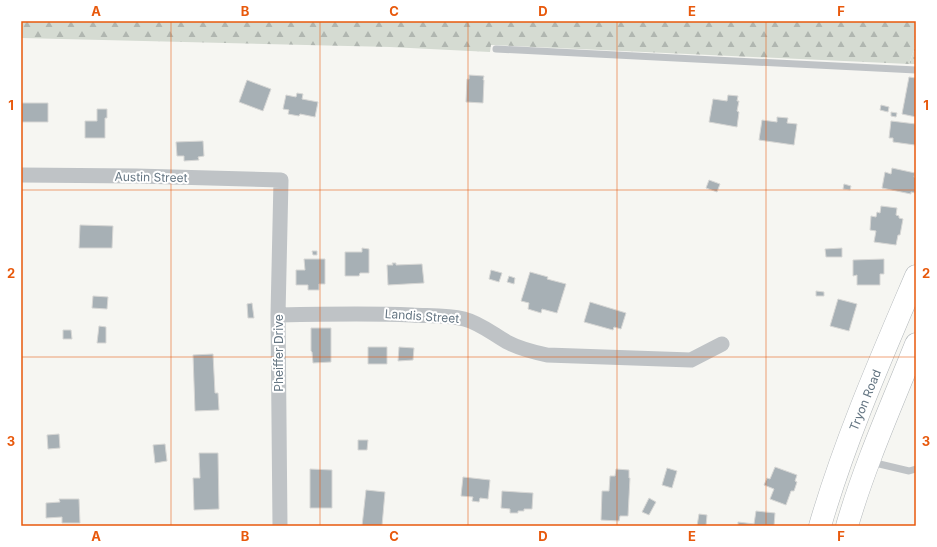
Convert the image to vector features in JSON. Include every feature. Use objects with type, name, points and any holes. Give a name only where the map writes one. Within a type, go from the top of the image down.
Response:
[{"type":"main road","name":"Tryon Road","points":[[820,526],[829,493],[846,448],[916,276]]},
{"type":"main road","points":[[847,526],[854,501],[916,344]]},
{"type":"street","name":"Austin Street","points":[[21,175],[136,176],[281,180]]},
{"type":"street","name":"Pheiffer Drive","points":[[280,526],[278,315],[281,180]]},
{"type":"street","name":"Landis Street","points":[[278,315],[373,314],[465,319],[490,330],[506,341],[526,350],[547,355],[691,360],[722,344]]},
{"type":"lane","points":[[496,49],[916,70]]},
{"type":"lane","points":[[869,462],[909,471],[916,469]]},
{"type":"green space","points":[[21,21],[916,21],[916,44],[909,64],[491,45],[490,52],[390,47],[21,38]]},
{"type":"green space","points":[[916,44],[916,64],[909,64]]},
{"type":"building","points":[[469,75],[484,76],[483,103],[466,102],[467,79],[469,79]]},
{"type":"building","points":[[909,77],[916,78],[916,117],[902,114]]},
{"type":"building","points":[[247,80],[271,89],[263,111],[239,102]]},
{"type":"building","points":[[297,93],[303,94],[302,99],[318,102],[315,117],[300,114],[299,116],[288,114],[289,110],[283,109],[286,95],[296,97]]},
{"type":"building","points":[[728,95],[738,96],[737,101],[739,101],[737,111],[739,112],[737,127],[709,122],[713,99],[727,101]]},
{"type":"building","points":[[21,103],[48,103],[48,122],[21,122]]},
{"type":"building","points":[[881,105],[889,107],[888,112],[880,110]]},
{"type":"building","points":[[97,109],[107,109],[107,118],[105,118],[105,138],[85,138],[85,121],[97,121]]},
{"type":"building","points":[[891,112],[897,113],[896,117],[891,116]]},
{"type":"building","points":[[777,117],[788,118],[787,123],[797,124],[794,145],[759,140],[762,120],[777,122]]},
{"type":"building","points":[[891,121],[916,124],[915,145],[893,142],[893,138],[889,138]]},
{"type":"building","points":[[203,141],[204,156],[198,157],[199,160],[184,161],[184,156],[177,156],[176,142]]},
{"type":"building","points":[[892,168],[915,173],[915,193],[911,192],[911,194],[882,188],[885,172],[891,174]]},
{"type":"building","points":[[709,180],[720,184],[717,192],[706,188]]},
{"type":"building","points":[[844,184],[851,186],[850,190],[843,189]]},
{"type":"building","points":[[881,206],[897,208],[896,215],[903,219],[900,235],[898,235],[896,245],[874,242],[876,231],[870,230],[871,216],[876,217],[877,212],[880,213]]},
{"type":"building","points":[[80,225],[113,226],[112,248],[79,248]]},
{"type":"building","points":[[362,248],[369,249],[369,273],[360,273],[359,276],[345,276],[345,252],[362,252]]},
{"type":"building","points":[[842,248],[842,257],[826,257],[825,249]]},
{"type":"building","points":[[312,251],[317,251],[317,255],[313,255]]},
{"type":"building","points":[[304,259],[325,259],[325,284],[319,284],[319,290],[308,290],[308,285],[296,285],[296,270],[305,270]]},
{"type":"building","points":[[884,259],[884,274],[880,274],[880,285],[857,285],[857,275],[853,276],[853,260]]},
{"type":"building","points":[[392,263],[396,263],[396,265],[422,264],[424,283],[388,285],[387,265],[393,265]]},
{"type":"building","points":[[491,270],[502,273],[499,282],[489,279]]},
{"type":"building","points":[[530,272],[548,277],[547,279],[566,284],[557,313],[542,309],[541,313],[528,309],[529,303],[521,301]]},
{"type":"building","points":[[509,276],[515,278],[514,284],[507,282]]},
{"type":"building","points":[[816,291],[824,292],[824,296],[816,296]]},
{"type":"building","points":[[93,296],[108,297],[107,309],[92,308]]},
{"type":"building","points":[[838,299],[857,304],[849,331],[830,326]]},
{"type":"building","points":[[590,302],[626,313],[621,329],[614,327],[613,330],[584,322]]},
{"type":"building","points":[[252,303],[254,318],[248,318],[247,304]]},
{"type":"building","points":[[99,326],[106,327],[106,343],[97,343]]},
{"type":"building","points":[[311,328],[331,328],[331,362],[313,363],[311,351]]},
{"type":"building","points":[[63,330],[71,330],[72,339],[63,339]]},
{"type":"building","points":[[368,347],[387,347],[387,364],[368,364]]},
{"type":"building","points":[[399,347],[414,348],[413,360],[398,361]]},
{"type":"building","points":[[213,354],[215,393],[218,393],[219,410],[195,411],[193,355]]},
{"type":"building","points":[[59,434],[60,448],[48,449],[47,435]]},
{"type":"building","points":[[358,440],[368,440],[367,450],[358,450]]},
{"type":"building","points":[[165,444],[167,461],[155,463],[153,445]]},
{"type":"building","points":[[199,453],[218,453],[219,509],[194,510],[193,478],[200,478]]},
{"type":"building","points":[[775,467],[797,475],[795,481],[797,482],[794,491],[791,491],[786,505],[770,499],[774,489],[764,485],[767,478],[770,479]]},
{"type":"building","points":[[667,468],[677,471],[672,488],[662,485]]},
{"type":"building","points":[[310,469],[332,470],[332,508],[310,508]]},
{"type":"building","points":[[616,469],[629,470],[628,516],[620,516],[619,521],[601,520],[602,491],[609,491],[610,476],[615,476]]},
{"type":"building","points":[[463,477],[490,480],[488,499],[480,498],[479,502],[472,501],[473,497],[461,496]]},
{"type":"building","points":[[366,490],[385,492],[382,526],[362,526]]},
{"type":"building","points":[[502,491],[533,493],[532,509],[524,509],[524,511],[518,511],[518,513],[510,513],[510,509],[501,508]]},
{"type":"building","points":[[649,498],[656,502],[649,515],[642,512]]},
{"type":"building","points":[[59,499],[79,499],[80,523],[62,523],[62,517],[46,518],[46,503],[60,502]]},
{"type":"building","points":[[756,511],[775,513],[774,526],[738,526],[738,522],[754,524]]},
{"type":"building","points":[[699,514],[707,515],[706,526],[697,526]]}]
